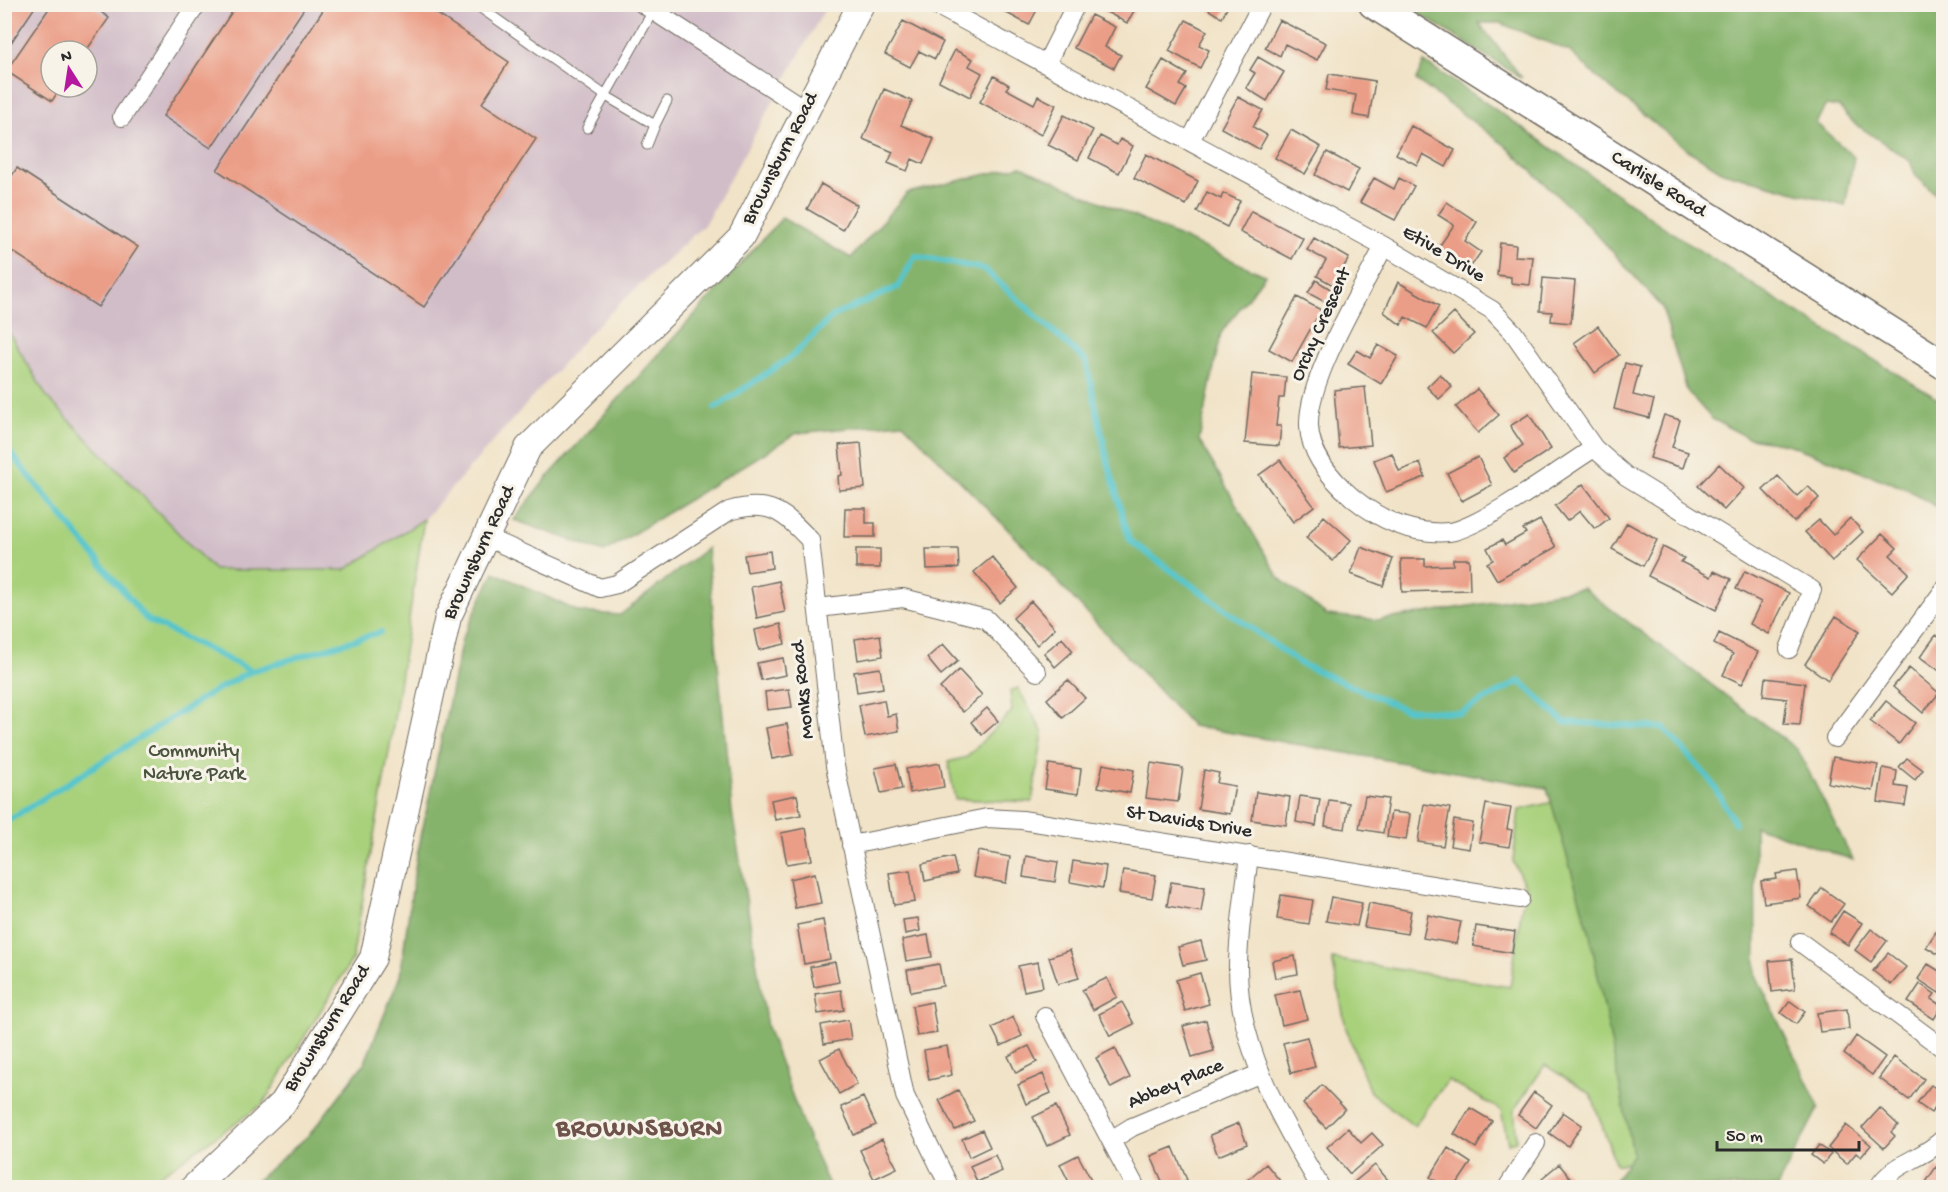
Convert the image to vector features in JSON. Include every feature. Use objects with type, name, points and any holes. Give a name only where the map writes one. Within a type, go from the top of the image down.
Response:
[{"type":"main road","name":"Brownsburn Road","points":[[194,1188],[283,1103],[373,958],[448,617],[528,448],[741,237],[861,4]]},
{"type":"main road","name":"Carlisle Road","points":[[1373,4],[1944,365]]},
{"type":"street","points":[[122,117],[197,4]]},
{"type":"street","name":"Etive Drive","points":[[934,4],[1384,246],[1492,310],[1513,332],[1594,448],[1626,476],[1812,590],[1789,650]]},
{"type":"street","points":[[1046,64],[1076,4]]},
{"type":"street","points":[[1190,141],[1262,4]]},
{"type":"street","points":[[648,8],[806,110]]},
{"type":"street","name":"Orchy Crescent","points":[[1384,246],[1323,368],[1315,393],[1309,424],[1313,447],[1336,484],[1384,520],[1405,528],[1449,532],[1474,524],[1594,448]]},
{"type":"street","name":"Monks Road","points":[[486,537],[600,588],[617,584],[729,511],[741,507],[762,508],[784,513],[810,540],[835,766],[905,1096],[950,1188]]},
{"type":"street","points":[[1836,738],[1944,590]]},
{"type":"street","points":[[818,608],[903,598],[986,619],[1037,672]]},
{"type":"street","name":"St Davids Drive","points":[[851,845],[987,818],[1022,820],[1520,899]]},
{"type":"street","points":[[1249,855],[1238,969],[1243,1007],[1259,1074],[1321,1188]]},
{"type":"street","points":[[1800,942],[1943,1047]]},
{"type":"street","points":[[1045,1016],[1136,1188]]},
{"type":"street","name":"Abbey Place","points":[[1111,1140],[1132,1127],[1259,1074]]},
{"type":"street","points":[[1878,1188],[1885,1175],[1934,1148],[1944,1138]]},
{"type":"street","points":[[1507,1188],[1536,1143]]},
{"type":"lane","points":[[475,4],[606,96],[656,124]]},
{"type":"lane","points":[[587,128],[606,96],[648,8]]},
{"type":"lane","points":[[647,145],[668,101]]},
{"type":"shaded area","points":[[4,5],[827,5],[704,225],[595,327],[424,519],[345,570],[214,570],[47,397],[5,326]]},
{"type":"green space","points":[[1405,5],[1943,5],[1943,201],[1916,176],[1910,161],[1854,123],[1839,107],[1826,105],[1816,123],[1854,157],[1845,206],[1723,172],[1689,151],[1599,79],[1569,51],[1500,23],[1479,23],[1522,78]]},
{"type":"green space","points":[[1424,62],[1696,248],[1943,402],[1943,511],[1907,489],[1787,444],[1749,438],[1712,419],[1687,391],[1662,307],[1591,228],[1506,146],[1416,80]]},
{"type":"green space","points":[[1021,166],[1265,275],[1221,333],[1199,440],[1279,578],[1327,615],[1380,620],[1583,588],[1798,750],[1853,860],[1755,826],[1756,975],[1819,1107],[1777,1187],[1610,1187],[1633,1154],[1590,935],[1547,788],[1192,726],[1029,551],[903,423],[797,433],[604,552],[514,520],[546,479],[782,218],[851,258],[907,193]]},
{"type":"green space","name":"Community Nature Park","points":[[5,326],[47,397],[214,570],[345,570],[424,519],[390,746],[352,960],[263,1104],[143,1187],[5,1187]]},
{"type":"green space","points":[[707,548],[732,812],[767,1027],[806,1133],[830,1187],[249,1187],[310,1134],[365,1062],[400,976],[416,861],[462,639],[494,572],[579,612],[620,615]]},
{"type":"green space","points":[[1018,688],[1043,733],[1032,802],[955,799],[948,762],[967,757],[1012,711],[1010,691]]},
{"type":"green space","points":[[1570,798],[1655,1154],[1616,1165],[1591,1094],[1545,1065],[1515,1109],[1516,1141],[1508,1143],[1501,1110],[1448,1080],[1414,1126],[1370,1092],[1346,1028],[1332,959],[1510,987],[1525,886],[1513,861],[1519,810]]},
{"type":"building","points":[[4,4],[37,4],[4,53]]},
{"type":"building","points":[[52,4],[90,4],[109,18],[94,39],[39,39],[39,93],[6,71]]},
{"type":"building","points":[[237,4],[307,4],[211,148],[163,116]]},
{"type":"building","points":[[327,4],[422,4],[509,62],[482,103],[536,139],[424,307],[217,170]]},
{"type":"building","points":[[990,4],[1040,4],[1029,25]]},
{"type":"building","points":[[1100,4],[1138,4],[1127,23],[1099,8]]},
{"type":"building","points":[[1212,4],[1229,4],[1222,18],[1209,10]]},
{"type":"building","points":[[1091,15],[1115,27],[1105,47],[1121,55],[1114,68],[1074,48]]},
{"type":"building","points":[[1186,20],[1207,31],[1199,45],[1209,50],[1200,68],[1169,51]]},
{"type":"building","points":[[1279,20],[1326,43],[1317,60],[1285,44],[1280,56],[1265,48]]},
{"type":"building","points":[[903,21],[943,42],[935,59],[919,51],[910,67],[885,54]]},
{"type":"building","points":[[955,50],[973,59],[969,66],[982,73],[970,97],[939,81]]},
{"type":"building","points":[[1258,57],[1284,72],[1267,101],[1246,88],[1255,73],[1250,70]]},
{"type":"building","points":[[1163,60],[1187,74],[1180,85],[1186,89],[1176,106],[1146,89]]},
{"type":"building","points":[[1329,74],[1375,81],[1369,118],[1353,115],[1356,95],[1326,90]]},
{"type":"building","points":[[994,76],[1009,85],[1006,89],[1034,104],[1038,96],[1056,105],[1041,135],[980,102]]},
{"type":"building","points":[[884,89],[912,101],[901,125],[934,139],[923,164],[912,159],[907,171],[888,163],[893,152],[863,139]]},
{"type":"building","points":[[1238,97],[1263,110],[1253,127],[1267,135],[1259,149],[1221,128]]},
{"type":"building","points":[[1064,115],[1093,130],[1078,160],[1048,145]]},
{"type":"building","points":[[1411,126],[1455,150],[1446,167],[1423,154],[1417,165],[1396,154]]},
{"type":"building","points":[[1291,130],[1321,147],[1305,174],[1275,158]]},
{"type":"building","points":[[1100,136],[1117,145],[1120,139],[1133,146],[1119,173],[1089,158]]},
{"type":"building","points":[[1327,152],[1359,169],[1347,192],[1315,175]]},
{"type":"building","points":[[1146,154],[1198,181],[1186,205],[1134,178]]},
{"type":"building","points":[[17,168],[138,247],[98,307],[4,246],[4,187]]},
{"type":"building","points":[[1374,178],[1394,189],[1399,178],[1414,186],[1395,220],[1360,202]]},
{"type":"building","points":[[821,184],[857,205],[843,230],[807,209]]},
{"type":"building","points":[[1207,192],[1221,199],[1223,193],[1240,201],[1227,227],[1197,212]]},
{"type":"building","points":[[1447,202],[1477,222],[1465,241],[1481,252],[1469,269],[1438,248],[1454,225],[1438,215]]},
{"type":"building","points":[[1251,211],[1303,238],[1292,259],[1240,232]]},
{"type":"building","points":[[1314,238],[1349,258],[1333,285],[1317,276],[1326,260],[1307,250]]},
{"type":"building","points":[[1500,243],[1516,245],[1515,256],[1533,257],[1530,285],[1511,283],[1511,277],[1497,275]]},
{"type":"building","points":[[1543,278],[1575,281],[1571,323],[1551,321],[1552,312],[1540,311]]},
{"type":"building","points":[[1316,280],[1332,290],[1325,302],[1308,293]]},
{"type":"building","points":[[1398,282],[1439,306],[1427,328],[1405,317],[1401,325],[1384,312]]},
{"type":"building","points":[[1297,297],[1321,310],[1292,362],[1269,349]]},
{"type":"building","points":[[1454,313],[1474,334],[1453,353],[1433,333]]},
{"type":"building","points":[[1598,326],[1619,355],[1595,373],[1574,343]]},
{"type":"building","points":[[1378,345],[1398,356],[1381,384],[1348,364],[1357,350],[1370,358]]},
{"type":"building","points":[[1625,363],[1640,367],[1633,395],[1654,400],[1649,418],[1614,409]]},
{"type":"building","points":[[1252,374],[1286,377],[1284,398],[1279,398],[1276,426],[1281,426],[1279,446],[1245,443]]},
{"type":"building","points":[[1440,374],[1452,387],[1439,399],[1427,387]]},
{"type":"building","points":[[1365,387],[1371,445],[1339,448],[1334,390]]},
{"type":"building","points":[[1477,389],[1499,415],[1478,433],[1456,407]]},
{"type":"building","points":[[1529,414],[1551,449],[1514,473],[1504,458],[1523,445],[1510,426]]},
{"type":"building","points":[[1664,415],[1680,420],[1672,447],[1688,452],[1683,468],[1650,458]]},
{"type":"building","points":[[861,443],[865,488],[839,490],[838,476],[842,475],[839,445]]},
{"type":"building","points":[[1392,453],[1399,471],[1420,463],[1425,477],[1386,492],[1374,460]]},
{"type":"building","points":[[1478,457],[1492,485],[1462,501],[1447,473]]},
{"type":"building","points":[[1280,460],[1314,506],[1293,522],[1259,475]]},
{"type":"building","points":[[1719,464],[1744,488],[1724,510],[1698,486]]},
{"type":"building","points":[[1778,476],[1797,496],[1808,486],[1819,498],[1794,522],[1763,490]]},
{"type":"building","points":[[1583,484],[1609,518],[1595,529],[1580,511],[1567,521],[1555,506]]},
{"type":"building","points":[[845,508],[866,508],[866,523],[875,523],[875,537],[844,537]]},
{"type":"building","points":[[1324,516],[1351,540],[1333,561],[1306,538]]},
{"type":"building","points":[[1850,518],[1863,532],[1832,561],[1805,532],[1819,520],[1833,535]]},
{"type":"building","points":[[1540,520],[1556,547],[1497,580],[1487,563],[1493,560],[1487,548],[1502,540],[1505,545],[1526,533],[1523,529]]},
{"type":"building","points":[[1627,523],[1657,540],[1643,566],[1612,549]]},
{"type":"building","points":[[1882,534],[1897,548],[1890,555],[1909,573],[1892,592],[1857,560]]},
{"type":"building","points":[[1361,547],[1393,559],[1383,586],[1351,574]]},
{"type":"building","points":[[1663,547],[1684,558],[1681,562],[1711,577],[1714,571],[1731,579],[1716,610],[1648,576]]},
{"type":"building","points":[[856,549],[880,549],[880,568],[856,568]]},
{"type":"building","points":[[926,549],[958,549],[959,568],[927,569]]},
{"type":"building","points":[[770,551],[772,568],[747,572],[744,555]]},
{"type":"building","points":[[992,557],[1018,588],[1000,603],[974,572]]},
{"type":"building","points":[[1401,559],[1425,559],[1425,566],[1453,565],[1453,559],[1469,559],[1470,590],[1402,592]]},
{"type":"building","points":[[1745,571],[1789,593],[1769,634],[1750,624],[1761,602],[1736,589]]},
{"type":"building","points":[[779,581],[785,612],[757,618],[751,587]]},
{"type":"building","points":[[1031,601],[1055,628],[1037,645],[1013,618]]},
{"type":"building","points":[[1836,616],[1860,631],[1828,680],[1805,664]]},
{"type":"building","points":[[781,624],[785,644],[759,650],[755,630]]},
{"type":"building","points":[[1719,633],[1758,652],[1742,684],[1723,675],[1733,654],[1714,644]]},
{"type":"building","points":[[880,635],[883,656],[858,660],[855,639]]},
{"type":"building","points":[[1936,635],[1944,641],[1944,674],[1920,657]]},
{"type":"building","points":[[1062,638],[1073,651],[1055,667],[1044,653]]},
{"type":"building","points":[[943,644],[958,661],[941,675],[927,658]]},
{"type":"building","points":[[783,658],[786,675],[761,680],[757,663]]},
{"type":"building","points":[[880,668],[883,688],[857,692],[854,672]]},
{"type":"building","points":[[1909,668],[1939,693],[1923,713],[1893,687]]},
{"type":"building","points":[[959,670],[982,695],[963,712],[940,688]]},
{"type":"building","points":[[1765,678],[1805,683],[1800,725],[1784,724],[1787,699],[1763,696]]},
{"type":"building","points":[[1068,680],[1085,698],[1063,718],[1047,699]]},
{"type":"building","points":[[789,689],[792,707],[767,710],[765,692]]},
{"type":"building","points":[[884,700],[887,716],[896,714],[899,731],[865,737],[859,705]]},
{"type":"building","points":[[1886,701],[1915,723],[1899,744],[1870,721]]},
{"type":"building","points":[[987,708],[998,721],[982,735],[971,722]]},
{"type":"building","points":[[787,724],[793,755],[772,759],[766,728]]},
{"type":"building","points":[[1833,757],[1878,765],[1873,791],[1828,783]]},
{"type":"building","points":[[1907,758],[1923,770],[1915,780],[1899,767]]},
{"type":"building","points":[[940,763],[944,787],[910,793],[906,769]]},
{"type":"building","points":[[1151,763],[1183,768],[1178,802],[1146,798]]},
{"type":"building","points":[[896,764],[902,789],[881,793],[875,768]]},
{"type":"building","points":[[1049,764],[1081,769],[1078,794],[1045,789]]},
{"type":"building","points":[[1103,764],[1134,770],[1130,793],[1098,787]]},
{"type":"building","points":[[1883,768],[1897,771],[1895,786],[1908,788],[1905,806],[1878,802]]},
{"type":"building","points":[[1204,770],[1219,773],[1217,783],[1235,786],[1230,814],[1198,809]]},
{"type":"building","points":[[1256,792],[1290,797],[1286,825],[1252,820]]},
{"type":"building","points":[[797,795],[801,815],[775,820],[771,800]]},
{"type":"building","points":[[1300,796],[1320,799],[1316,826],[1296,822]]},
{"type":"building","points":[[1365,796],[1388,799],[1383,833],[1359,829]]},
{"type":"building","points":[[1329,800],[1349,803],[1345,829],[1325,826]]},
{"type":"building","points":[[1424,804],[1450,808],[1443,846],[1418,842]]},
{"type":"building","points":[[1486,804],[1511,808],[1507,829],[1512,830],[1509,847],[1479,842]]},
{"type":"building","points":[[1391,812],[1410,814],[1406,840],[1387,837]]},
{"type":"building","points":[[1454,820],[1473,823],[1469,849],[1450,846]]},
{"type":"building","points":[[806,828],[812,860],[787,864],[781,833]]},
{"type":"building","points":[[978,851],[1010,857],[1006,883],[973,877]]},
{"type":"building","points":[[1026,856],[1058,862],[1055,882],[1023,877]]},
{"type":"building","points":[[953,857],[957,874],[925,881],[922,864]]},
{"type":"building","points":[[1073,861],[1106,866],[1103,888],[1070,882]]},
{"type":"building","points":[[910,870],[915,902],[894,905],[889,873]]},
{"type":"building","points":[[1123,870],[1156,875],[1152,898],[1119,893]]},
{"type":"building","points":[[1797,871],[1801,898],[1764,903],[1761,881],[1777,879],[1776,874]]},
{"type":"building","points":[[815,873],[821,903],[795,908],[790,879]]},
{"type":"building","points":[[1171,882],[1205,887],[1201,912],[1167,906]]},
{"type":"building","points":[[1822,888],[1844,904],[1831,922],[1809,906]]},
{"type":"building","points":[[1281,895],[1313,900],[1309,924],[1277,919]]},
{"type":"building","points":[[1331,897],[1362,903],[1357,926],[1326,921]]},
{"type":"building","points":[[1369,903],[1411,911],[1407,934],[1364,927]]},
{"type":"building","points":[[1843,911],[1862,923],[1848,945],[1829,933]]},
{"type":"building","points":[[1428,915],[1461,922],[1456,944],[1423,938]]},
{"type":"building","points":[[918,918],[920,931],[905,934],[903,920]]},
{"type":"building","points":[[823,920],[830,959],[804,964],[797,925]]},
{"type":"building","points":[[1476,926],[1515,932],[1512,953],[1473,946]]},
{"type":"building","points":[[1871,929],[1887,941],[1871,962],[1855,950]]},
{"type":"building","points":[[1936,932],[1944,936],[1944,958],[1926,947]]},
{"type":"building","points":[[928,935],[932,957],[906,961],[902,940]]},
{"type":"building","points":[[1201,941],[1206,960],[1183,965],[1178,947]]},
{"type":"building","points":[[1070,950],[1079,978],[1058,984],[1049,957]]},
{"type":"building","points":[[1888,953],[1906,967],[1891,985],[1873,971]]},
{"type":"building","points":[[1295,956],[1298,974],[1275,978],[1272,961]]},
{"type":"building","points":[[1792,959],[1795,989],[1772,992],[1769,961]]},
{"type":"building","points":[[835,962],[839,982],[814,987],[810,967]]},
{"type":"building","points":[[1038,962],[1043,987],[1024,991],[1018,966]]},
{"type":"building","points":[[939,964],[943,986],[911,992],[907,970]]},
{"type":"building","points":[[1928,964],[1944,974],[1944,986],[1939,993],[1918,979]]},
{"type":"building","points":[[1200,973],[1209,1004],[1185,1011],[1176,980]]},
{"type":"building","points":[[1107,978],[1117,997],[1093,1010],[1082,990]]},
{"type":"building","points":[[1920,984],[1935,994],[1931,999],[1942,1006],[1934,1019],[1908,1002]]},
{"type":"building","points":[[841,990],[844,1010],[818,1014],[815,994]]},
{"type":"building","points":[[1300,990],[1307,1019],[1282,1025],[1275,995]]},
{"type":"building","points":[[1790,1001],[1805,1012],[1796,1024],[1781,1013]]},
{"type":"building","points":[[932,1002],[937,1033],[917,1036],[912,1006]]},
{"type":"building","points":[[1122,1002],[1134,1024],[1110,1036],[1099,1014]]},
{"type":"building","points":[[1847,1009],[1849,1029],[1820,1032],[1817,1013]]},
{"type":"building","points":[[1013,1017],[1022,1036],[1001,1046],[992,1028]]},
{"type":"building","points":[[848,1020],[851,1039],[824,1044],[821,1025]]},
{"type":"building","points":[[1206,1020],[1214,1051],[1192,1057],[1183,1026]]},
{"type":"building","points":[[1856,1036],[1885,1057],[1872,1075],[1844,1054]]},
{"type":"building","points":[[1307,1037],[1315,1067],[1291,1073],[1283,1043]]},
{"type":"building","points":[[947,1046],[952,1075],[929,1080],[924,1050]]},
{"type":"building","points":[[1029,1046],[1037,1062],[1016,1073],[1008,1056]]},
{"type":"building","points":[[1115,1048],[1130,1078],[1111,1088],[1096,1058]]},
{"type":"building","points":[[839,1049],[857,1084],[839,1094],[820,1059]]},
{"type":"building","points":[[1894,1057],[1924,1079],[1909,1100],[1879,1078]]},
{"type":"building","points":[[1043,1074],[1051,1093],[1026,1104],[1018,1085]]},
{"type":"building","points":[[1322,1085],[1345,1109],[1326,1128],[1303,1104]]},
{"type":"building","points":[[1931,1085],[1944,1094],[1931,1113],[1917,1103]]},
{"type":"building","points":[[958,1090],[974,1121],[955,1130],[939,1100]]},
{"type":"building","points":[[1534,1092],[1552,1105],[1536,1128],[1518,1115]]},
{"type":"building","points":[[863,1097],[876,1125],[854,1135],[841,1107]]},
{"type":"building","points":[[1056,1106],[1070,1135],[1047,1146],[1033,1117]]},
{"type":"building","points":[[1470,1108],[1492,1121],[1476,1148],[1454,1134]]},
{"type":"building","points":[[1880,1108],[1898,1125],[1891,1132],[1895,1136],[1884,1148],[1862,1128]]},
{"type":"building","points":[[1563,1112],[1582,1125],[1568,1146],[1549,1133]]},
{"type":"building","points":[[1239,1123],[1247,1144],[1218,1156],[1210,1135]]},
{"type":"building","points":[[1846,1125],[1871,1145],[1861,1157],[1856,1153],[1847,1164],[1828,1148]]},
{"type":"building","points":[[1348,1128],[1361,1143],[1372,1133],[1383,1145],[1350,1174],[1327,1147]]},
{"type":"building","points":[[982,1130],[990,1147],[969,1157],[962,1139]]},
{"type":"building","points":[[882,1139],[897,1168],[874,1179],[860,1150]]},
{"type":"building","points":[[1819,1145],[1831,1154],[1823,1164],[1811,1155]]},
{"type":"building","points":[[1173,1147],[1187,1180],[1165,1188],[1151,1156]]},
{"type":"building","points":[[1448,1148],[1471,1163],[1454,1188],[1446,1188],[1430,1177]]},
{"type":"building","points":[[995,1155],[1002,1171],[977,1182],[970,1166]]},
{"type":"building","points":[[1078,1155],[1095,1187],[1093,1188],[1072,1188],[1060,1164]]},
{"type":"building","points":[[1266,1164],[1286,1188],[1252,1188],[1246,1181]]},
{"type":"building","points":[[1559,1164],[1576,1185],[1574,1188],[1550,1188],[1542,1178]]},
{"type":"building","points":[[1375,1165],[1388,1180],[1380,1188],[1356,1188],[1353,1183]]},
{"type":"building","points":[[1936,1167],[1944,1173],[1944,1188],[1922,1188]]},
{"type":"waterway","points":[[715,408],[791,357],[833,316],[898,287],[915,256],[984,269],[1086,361],[1107,458],[1129,540],[1301,664],[1404,709],[1460,713],[1520,681],[1564,722],[1664,728],[1711,781],[1735,823]]},
{"type":"waterway","points":[[4,445],[146,619],[252,671],[381,632]]},
{"type":"waterway","points":[[4,823],[216,690],[252,671]]},
{"type":"district","name":"BROWNSBURN","points":[[640,1130]]}]
